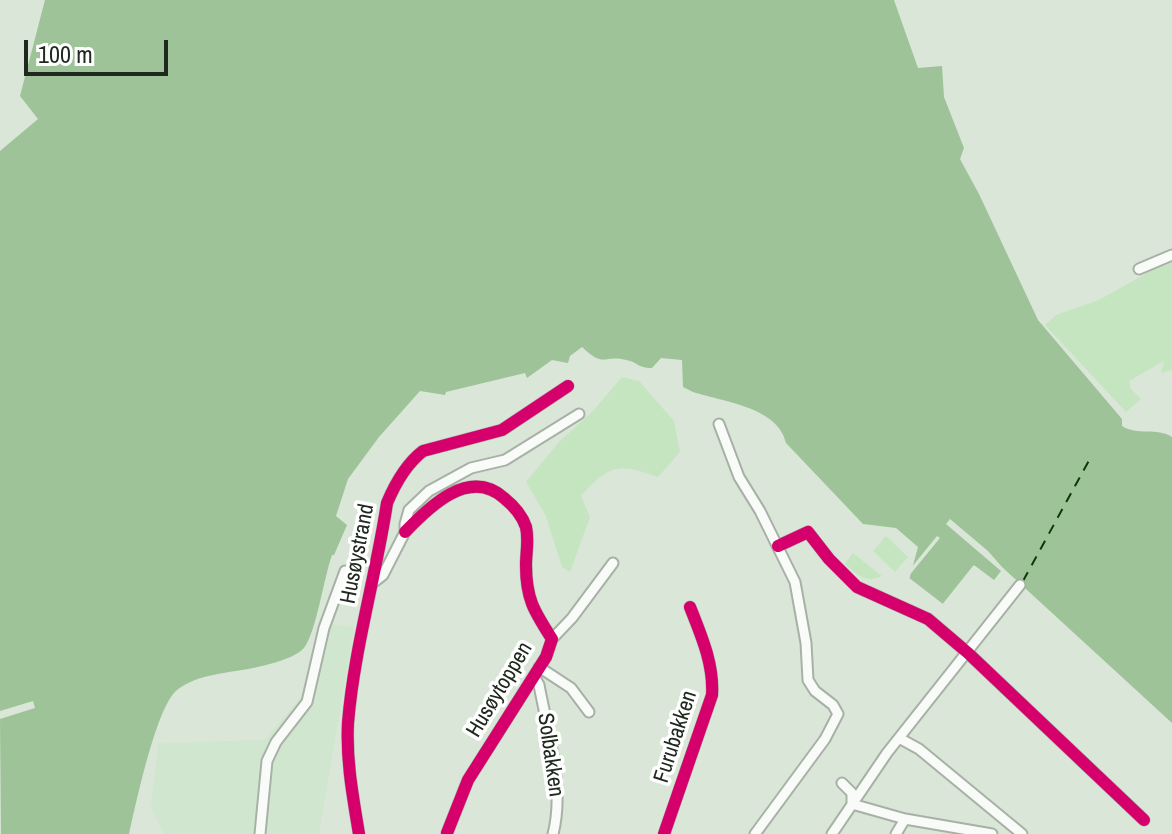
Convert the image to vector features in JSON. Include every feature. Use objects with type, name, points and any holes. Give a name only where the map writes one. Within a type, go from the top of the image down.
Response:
[{"type":"street","points":[[1139,269],[1172,255]]},
{"type":"street","name":"Husøystrand","points":[[359,834],[348,768],[348,724],[355,672],[392,490],[423,451],[502,430],[568,386]]},
{"type":"street","name":"Husøystrand","points":[[374,582],[383,575],[405,532],[409,510],[439,484],[471,468],[505,460],[579,414]]},
{"type":"street","points":[[719,424],[739,477],[795,582],[806,643],[808,680],[838,714],[825,739],[755,834]]},
{"type":"street","name":"Husøytoppen","points":[[405,532],[437,503],[463,488],[476,486],[497,492],[520,514],[526,527],[526,587],[532,608],[552,639]]},
{"type":"street","points":[[778,546],[808,532],[839,571],[857,587],[928,619],[1144,820]]},
{"type":"street","name":"Husøytoppen","points":[[447,833],[468,780],[537,672],[552,639],[572,618],[613,563]]},
{"type":"street","points":[[260,834],[267,761],[276,742],[307,702],[324,628],[345,571]]},
{"type":"street","points":[[832,834],[899,738],[1020,585]]},
{"type":"street","name":"Furubakken","points":[[664,834],[712,695],[713,680],[706,649],[690,607]]},
{"type":"street","name":"Husøytoppen","points":[[537,672],[571,688],[589,712]]},
{"type":"street","name":"Solbakken","points":[[537,672],[557,789],[557,818],[553,834]]},
{"type":"street","points":[[899,738],[919,749],[1016,833]]},
{"type":"street","points":[[842,783],[852,793],[852,804]]},
{"type":"street","points":[[852,804],[905,819],[992,834]]},
{"type":"street","points":[[896,834],[905,819]]},
{"type":"shaded area","points":[[45,0],[894,0],[918,68],[942,66],[944,97],[964,148],[960,159],[1038,320],[1122,419],[1122,426],[1172,437],[1172,724],[1004,571],[994,582],[973,566],[942,605],[909,580],[918,547],[896,528],[863,524],[786,443],[772,421],[748,408],[683,387],[682,360],[661,358],[652,368],[647,368],[630,361],[600,359],[582,347],[570,356],[568,363],[552,360],[527,378],[525,373],[446,392],[445,395],[420,391],[379,437],[348,479],[336,516],[347,525],[332,555],[312,630],[304,648],[280,661],[204,677],[177,690],[169,700],[154,735],[129,834],[1,834],[0,719],[35,708],[33,701],[0,711],[0,151],[38,119],[20,96]]},
{"type":"shaded area","points":[[1172,259],[1172,370],[1161,373],[1164,361],[1129,381],[1131,389],[1141,399],[1126,412],[1045,325],[1056,315],[1099,300]]},
{"type":"shaded area","points":[[622,377],[639,381],[674,421],[680,452],[658,477],[624,468],[615,469],[599,478],[581,496],[590,517],[570,572],[562,567],[546,516],[526,482],[559,442],[594,410]]},
{"type":"shaded area","points":[[886,536],[908,557],[895,572],[873,551]]},
{"type":"shaded area","points":[[853,553],[882,576],[866,579],[854,572],[845,564]]},
{"type":"shaded area","points":[[321,622],[354,627],[319,834],[164,834],[151,808],[158,743],[265,740],[301,697]]},
{"type":"pier","points":[[950,519],[1172,723],[1172,728],[1004,577],[994,586],[974,571],[942,609],[905,580],[906,574],[937,536],[940,538],[908,577],[943,604],[974,565],[994,580],[1001,571],[946,524]]},
{"type":"ferry route","points":[[1023,581],[1092,455]]},
{"type":"cycle path","points":[[359,834],[349,765],[348,723],[360,640],[390,496],[406,468],[423,451],[502,430],[568,386]]},
{"type":"cycle path","points":[[405,532],[438,502],[464,489],[477,487],[491,490],[504,498],[517,511],[526,527],[529,596],[552,639],[546,657],[468,780],[447,833]]},
{"type":"cycle path","points":[[778,546],[808,532],[857,587],[928,619],[1144,820]]},
{"type":"cycle path","points":[[664,834],[712,695],[709,661],[690,607]]}]
